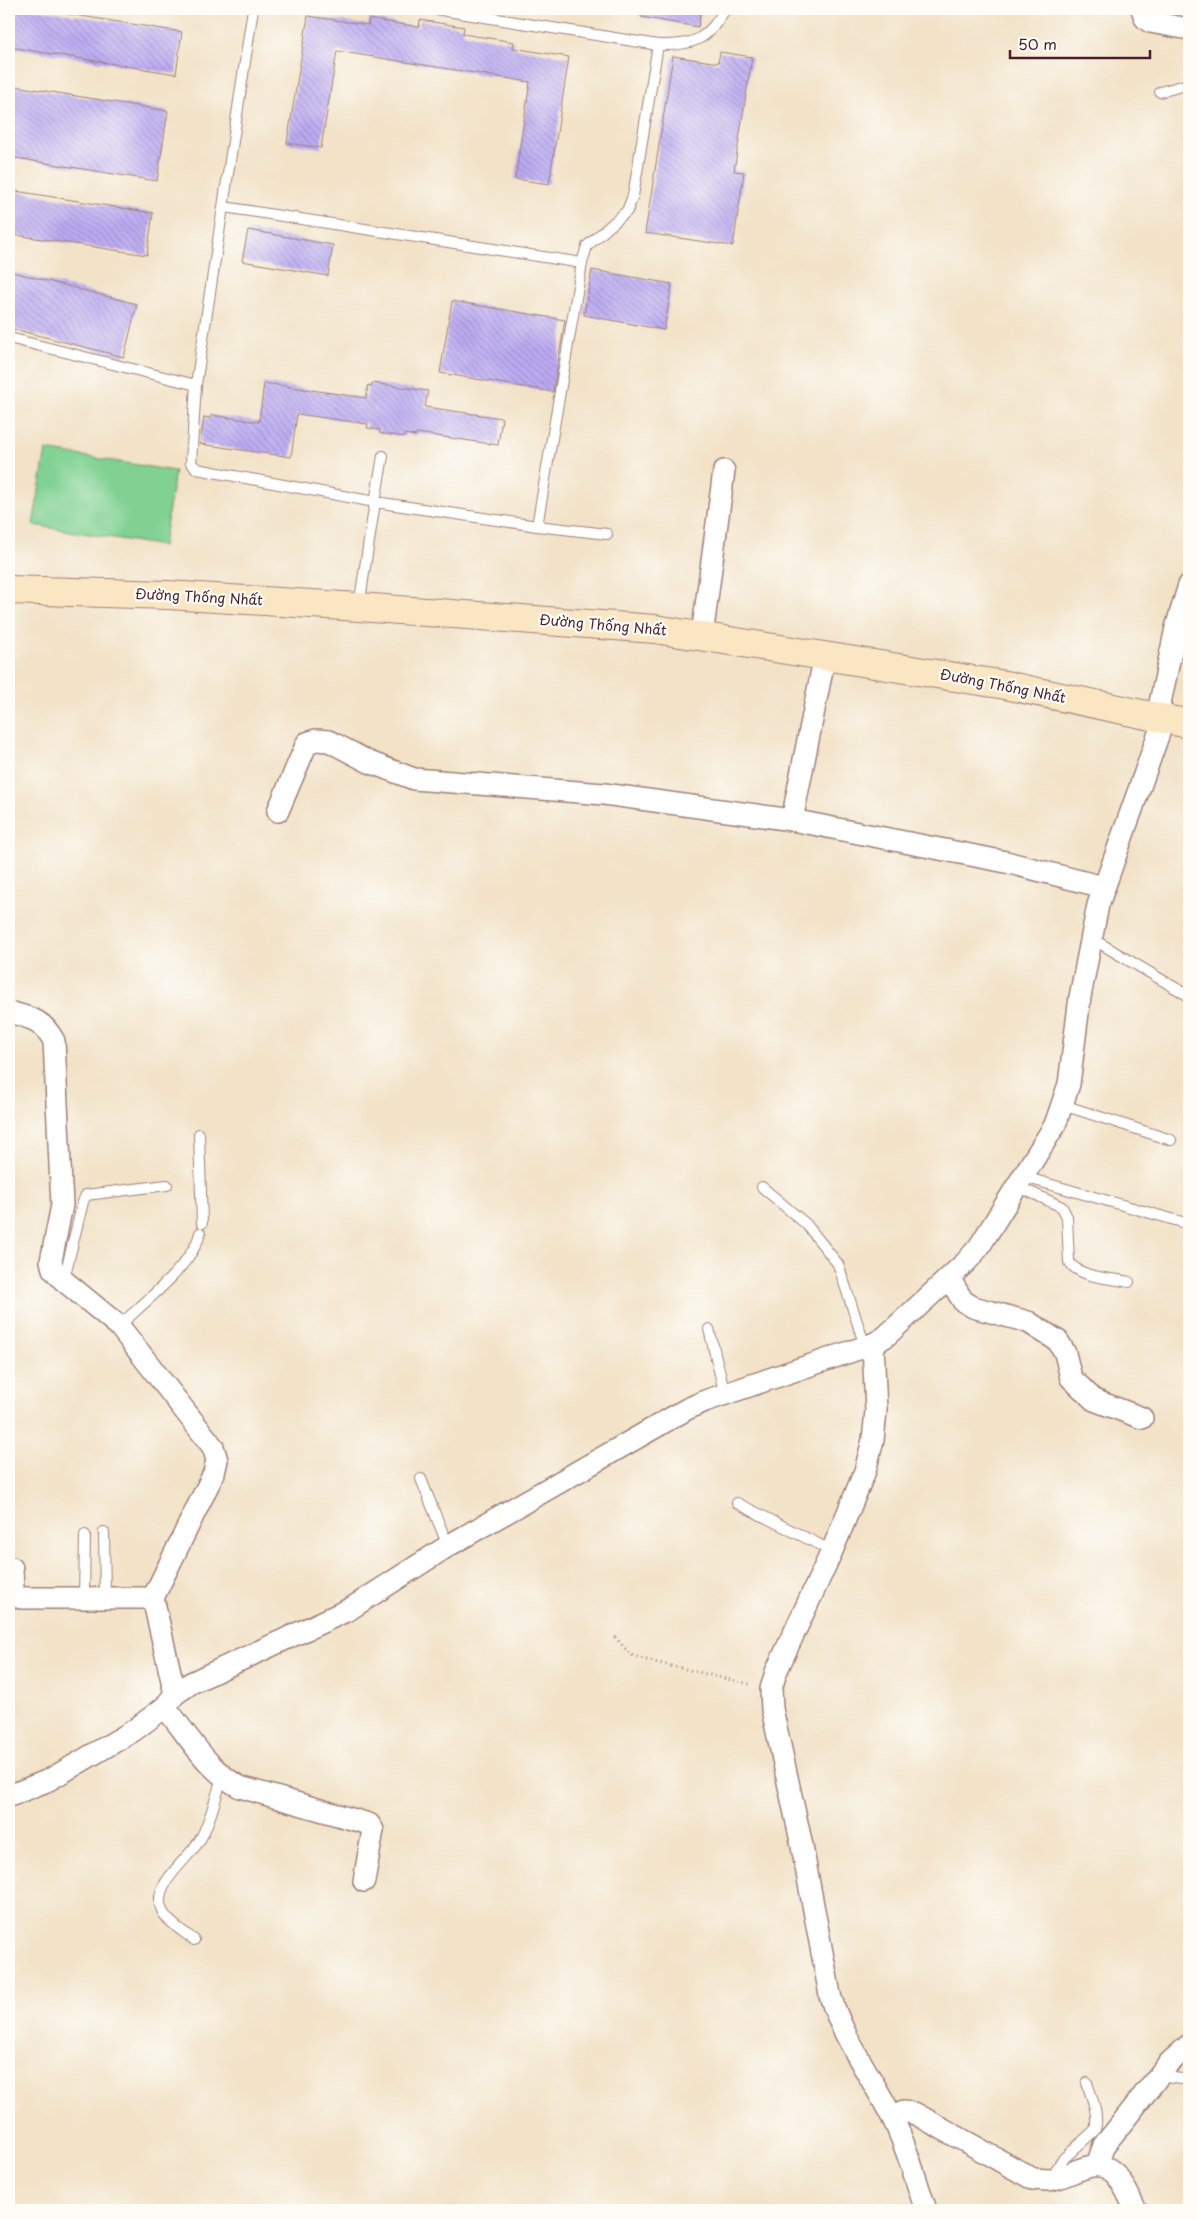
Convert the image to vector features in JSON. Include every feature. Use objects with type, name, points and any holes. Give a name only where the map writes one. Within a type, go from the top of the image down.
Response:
[{"type":"street","points":[[1142,9],[1145,18],[1150,22],[1189,29]]},
{"type":"street","points":[[702,636],[724,471]]},
{"type":"street","points":[[9,1796],[49,1780],[133,1731],[190,1683],[350,1609],[448,1546],[687,1409],[725,1394],[869,1345],[885,1337],[949,1278],[979,1247],[1055,1125],[1063,1105],[1070,1084],[1080,997],[1103,887],[1170,720],[1176,628],[1189,585]]},
{"type":"street","name":"Đường Thống Nhất","points":[[9,590],[168,595],[655,629],[1005,685],[1170,720]]},
{"type":"street","points":[[792,820],[825,655]]},
{"type":"street","points":[[278,811],[306,744],[316,740],[329,741],[338,744],[362,759],[414,778],[604,794],[792,820],[1006,862],[1103,887]]},
{"type":"street","points":[[9,1012],[34,1019],[47,1028],[54,1041],[62,1205],[51,1261],[53,1269],[119,1326],[213,1447],[217,1460],[214,1473],[153,1598],[170,1700],[222,1777],[240,1787],[369,1824],[373,1830],[364,1882]]},
{"type":"street","points":[[949,1278],[963,1301],[973,1307],[1028,1322],[1058,1341],[1065,1353],[1070,1378],[1094,1400],[1142,1418]]},
{"type":"street","points":[[869,1345],[876,1411],[873,1440],[865,1472],[832,1550],[776,1672],[771,1690],[772,1709],[801,1841],[830,1995],[845,2036],[893,2118],[926,2210]]},
{"type":"street","points":[[12,1568],[13,1591],[20,1598],[153,1598]]},
{"type":"street","points":[[1097,2165],[1104,2145],[1158,2076],[1189,2044]]},
{"type":"street","points":[[893,2118],[904,2111],[916,2114],[1033,2179],[1049,2180],[1085,2167],[1097,2165],[1108,2169],[1117,2176],[1136,2210]]},
{"type":"lane","points":[[253,9],[196,385],[190,452],[191,463],[197,469],[375,502],[537,526],[607,534]]},
{"type":"lane","points":[[435,9],[658,45],[682,45],[699,39],[716,26],[725,9]]},
{"type":"lane","points":[[537,526],[582,263],[587,246],[627,211],[633,196],[658,45]]},
{"type":"lane","points":[[1160,92],[1189,84]]},
{"type":"lane","points":[[224,207],[582,263]]},
{"type":"lane","points":[[9,338],[196,385]]},
{"type":"lane","points":[[359,607],[383,456]]},
{"type":"lane","points":[[1091,938],[1189,996]]},
{"type":"lane","points":[[1063,1105],[1171,1140]]},
{"type":"lane","points":[[119,1326],[180,1269],[192,1253],[201,1228],[199,1134]]},
{"type":"lane","points":[[1020,1181],[1189,1224]]},
{"type":"lane","points":[[1020,1181],[1062,1206],[1067,1217],[1069,1262],[1073,1268],[1082,1272],[1129,1282]]},
{"type":"lane","points":[[64,1280],[86,1195],[167,1185]]},
{"type":"lane","points":[[762,1187],[806,1224],[838,1264],[869,1345]]},
{"type":"lane","points":[[709,1329],[725,1394]]},
{"type":"lane","points":[[421,1479],[448,1546]]},
{"type":"lane","points":[[737,1502],[832,1550]]},
{"type":"lane","points":[[94,1597],[104,1532]]},
{"type":"lane","points":[[85,1535],[94,1597]]},
{"type":"lane","points":[[194,1940],[166,1917],[161,1905],[160,1892],[171,1874],[201,1839],[211,1816],[222,1777]]},
{"type":"lane","points":[[1158,2076],[1189,2080]]},
{"type":"lane","points":[[1049,2180],[1062,2160],[1095,2130],[1095,2104],[1087,2083]]},
{"type":"path","points":[[615,1637],[631,1654],[650,1661],[771,1690]]},
{"type":"green space","points":[[46,450],[175,471],[163,546],[33,525]]},
{"type":"building","points":[[9,9],[36,9],[182,32],[176,74],[9,47]]},
{"type":"building","points":[[642,9],[701,9],[698,27],[641,17]]},
{"type":"building","points":[[308,16],[368,25],[369,19],[419,27],[420,20],[464,27],[463,34],[514,42],[513,48],[569,57],[549,184],[515,179],[530,82],[337,51],[321,148],[287,143]]},
{"type":"building","points":[[720,52],[752,57],[734,171],[744,172],[733,246],[645,233],[673,56],[718,63]]},
{"type":"building","points":[[9,85],[168,111],[157,181],[9,157]]},
{"type":"building","points":[[9,190],[153,213],[147,255],[9,234]]},
{"type":"building","points":[[248,230],[333,245],[328,276],[242,261]]},
{"type":"building","points":[[592,270],[672,284],[664,330],[584,315]]},
{"type":"building","points":[[9,271],[137,304],[124,357],[9,328]]},
{"type":"building","points":[[452,301],[565,320],[553,392],[440,373]]},
{"type":"building","points":[[264,383],[366,398],[368,385],[372,386],[372,383],[428,391],[425,407],[502,418],[498,445],[417,433],[416,436],[405,434],[404,437],[379,433],[380,430],[367,428],[368,424],[297,414],[291,457],[200,444],[204,417],[211,418],[211,415],[259,422]]}]
